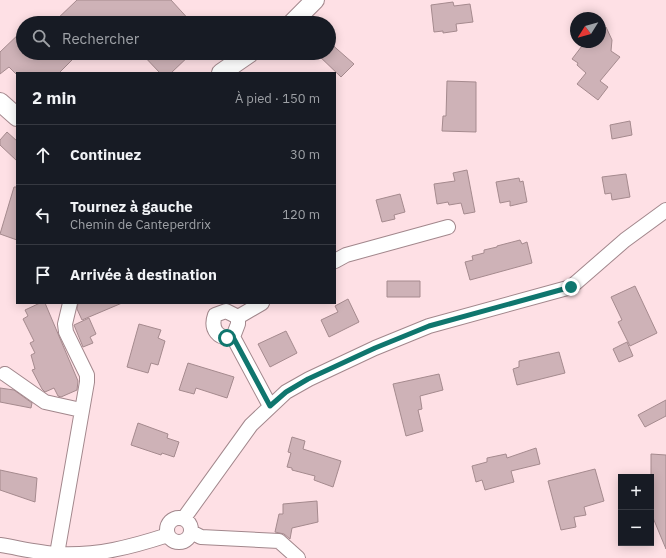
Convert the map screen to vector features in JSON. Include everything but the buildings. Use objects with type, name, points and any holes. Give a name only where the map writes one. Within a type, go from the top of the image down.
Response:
[{"type":"street","points":[[299,16],[316,0]]},
{"type":"street","points":[[222,72],[240,60]]},
{"type":"street","points":[[0,102],[16,116]]},
{"type":"street","points":[[0,117],[16,129]]},
{"type":"street","points":[[184,518],[251,425],[286,392],[308,379],[375,348],[429,326],[571,287],[625,240],[666,210]]},
{"type":"street","points":[[336,260],[346,255],[448,226]]},
{"type":"street","points":[[57,554],[87,375],[66,332],[65,324],[70,304]]},
{"type":"street","points":[[238,317],[260,304]]},
{"type":"street","points":[[233,337],[220,336],[214,331],[212,323],[215,315],[221,312],[226,311],[238,317]]},
{"type":"street","points":[[238,317],[238,324],[233,337],[270,406]]},
{"type":"street","points":[[5,374],[45,402],[81,410]]},
{"type":"street","points":[[176,517],[184,518],[190,524],[191,532],[187,539],[180,542],[173,541],[168,535],[166,528],[170,521],[176,517]]},
{"type":"street","points":[[191,532],[201,537],[279,541],[298,558]]},
{"type":"street","points":[[0,545],[57,554],[91,554],[127,548],[168,535]]},
{"type":"route","points":[[227,338],[233,337],[270,406],[286,392],[308,379],[375,348],[429,326],[571,287]]}]
